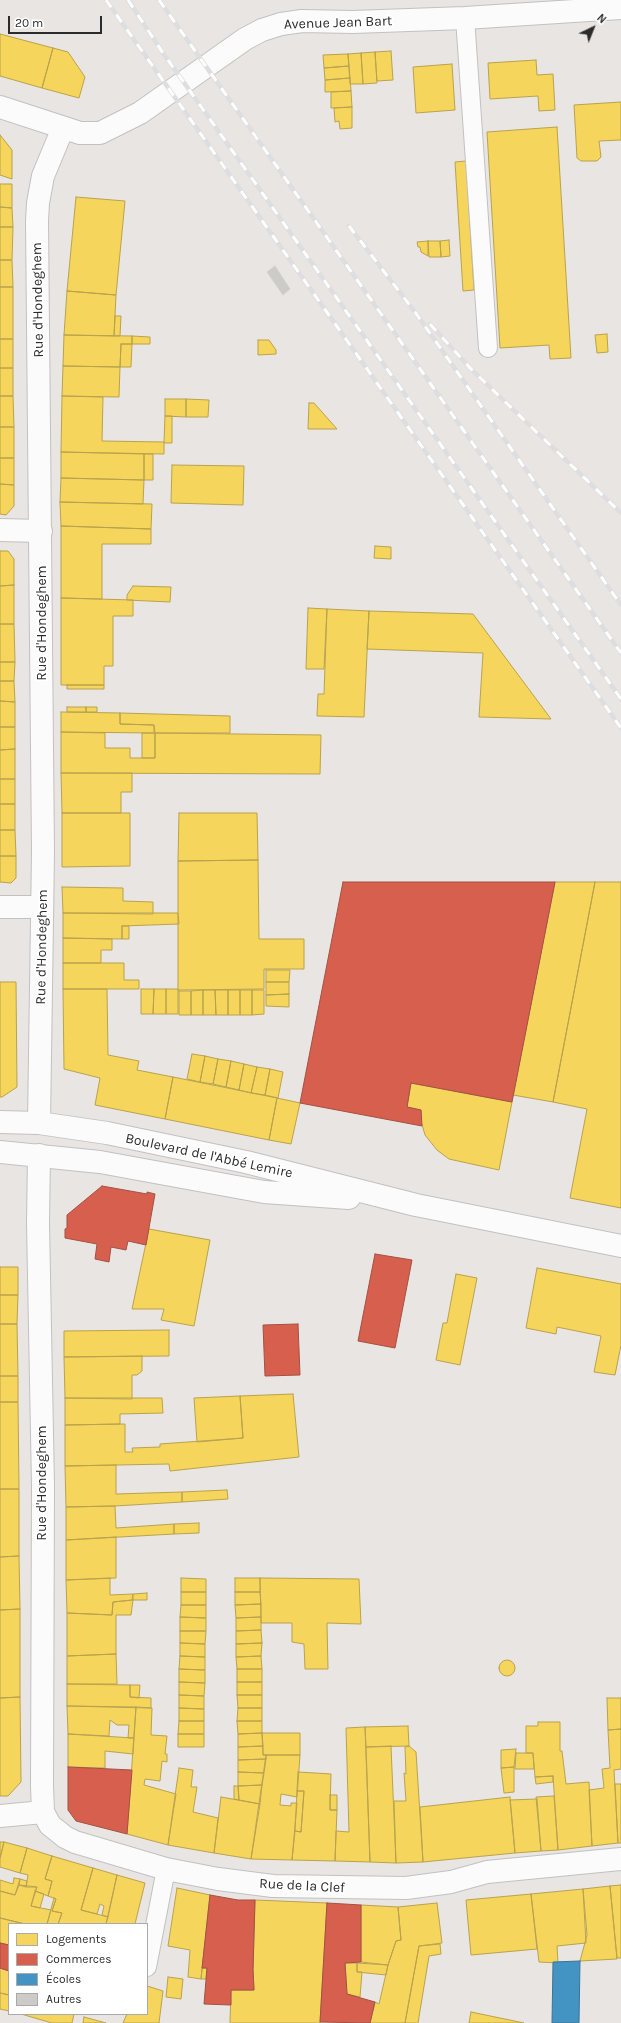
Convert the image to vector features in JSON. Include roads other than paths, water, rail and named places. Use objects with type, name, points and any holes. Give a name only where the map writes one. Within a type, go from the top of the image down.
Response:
[{"type":"street","name":"Avenue Jean Bart","points":[[0,106],[63,128],[90,134],[111,129],[140,113],[233,46],[271,26],[302,21],[359,22],[465,18],[621,8]]},
{"type":"street","name":"Rue d'Hondeghem","points":[[39,1123],[42,907],[38,203],[44,172],[63,128]]},
{"type":"street","points":[[0,530],[41,531]]},
{"type":"street","points":[[0,907],[42,907]]},
{"type":"street","name":"Boulevard de l'Abbé Lemire","points":[[0,1122],[39,1123],[107,1133],[246,1162],[416,1205],[621,1246]]},
{"type":"street","name":"Boulevard de l'Abbé Lemire","points":[[0,1152],[100,1162],[264,1192],[416,1205]]},
{"type":"street","name":"Rue d'Hondeghem","points":[[39,1155],[38,1224],[43,1486],[43,1812]]},
{"type":"street","points":[[0,1816],[43,1812]]},
{"type":"street","name":"Rue de la Clef","points":[[43,1812],[50,1825],[65,1837],[166,1869],[218,1879],[273,1886],[388,1888],[452,1882],[487,1872],[621,1859]]},
{"type":"lane","points":[[465,18],[488,348]]},
{"type":"lane","points":[[148,1962],[166,1869]]},
{"type":"railway","points":[[106,0],[621,728]]},
{"type":"railway","points":[[128,0],[163,53],[621,699]]},
{"type":"railway","points":[[159,0],[621,653]]},
{"type":"railway","points":[[349,226],[415,312],[621,605]]},
{"type":"railway","points":[[430,324],[472,370],[621,513]]}]
